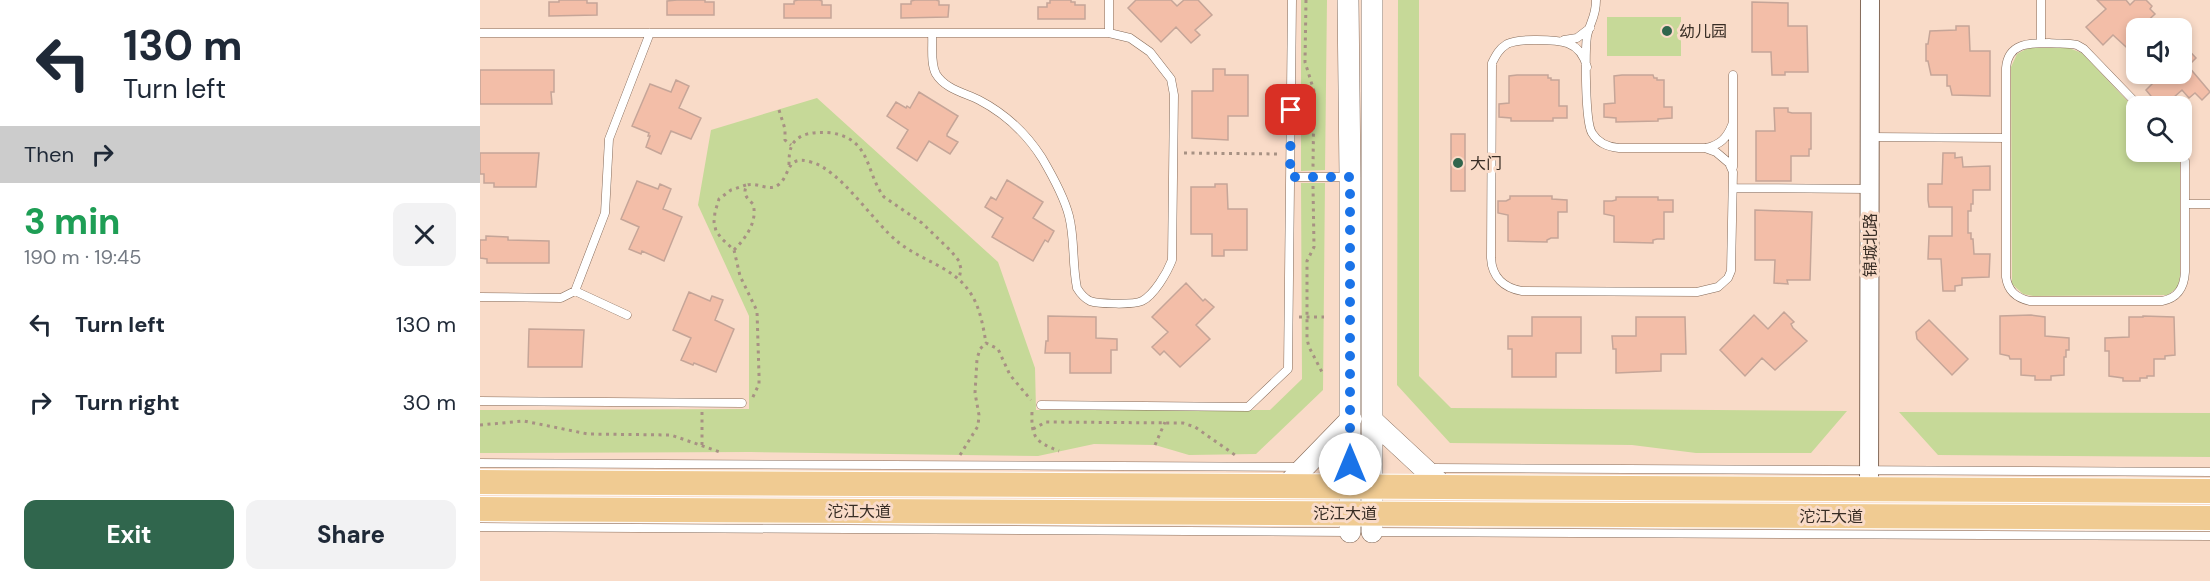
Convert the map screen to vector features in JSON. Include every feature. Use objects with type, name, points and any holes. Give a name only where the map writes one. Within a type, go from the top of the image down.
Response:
[{"type":"highway","name":"沱江大道","points":[[480,482],[1444,487],[1869,480],[2210,491]]},
{"type":"highway","name":"沱江大道","points":[[480,509],[1361,523],[2210,518]]},
{"type":"main road","points":[[1348,0],[1351,419],[1361,486],[1361,523]]},
{"type":"main road","points":[[1361,486],[1373,421],[1372,0]]},
{"type":"main road","points":[[1286,486],[1351,419]]},
{"type":"main road","points":[[1373,421],[1444,487]]},
{"type":"street","name":"锦城北路","points":[[1869,480],[1870,0]]},
{"type":"lane","points":[[1109,0],[1109,33]]},
{"type":"lane","points":[[1041,405],[1248,407],[1288,369],[1292,0]]},
{"type":"lane","points":[[1596,0],[1596,14],[1587,40],[1588,125],[1591,133],[1602,144],[1619,148],[1705,148],[1724,139],[1733,123]]},
{"type":"lane","points":[[2041,0],[2041,44]]},
{"type":"lane","points":[[1590,28],[1577,38],[1524,40],[1510,43],[1499,50],[1492,63],[1491,265],[1500,281],[1507,287],[1522,291],[1697,292],[1712,290],[1724,283],[1731,271],[1733,75]]},
{"type":"lane","points":[[480,33],[932,33],[1109,33],[1130,38],[1150,52],[1171,78],[1174,94],[1172,260],[1167,273],[1142,302],[1091,302],[1082,296],[1077,288],[1069,215],[1060,191],[1028,139],[1008,119],[980,100],[948,86],[936,74],[933,62],[932,33]]},
{"type":"lane","points":[[480,297],[561,298],[575,291],[605,213],[609,139],[650,33]]},
{"type":"lane","points":[[1562,40],[1580,51],[1587,67]]},
{"type":"lane","points":[[2129,96],[2081,47],[2071,44],[2021,45],[2009,57],[2006,68],[2006,277],[2010,290],[2018,297],[2030,301],[2162,301],[2172,299],[2181,291],[2185,281],[2185,162]]},
{"type":"lane","points":[[1870,137],[2006,138]]},
{"type":"lane","points":[[1705,148],[1724,157],[1733,172]]},
{"type":"lane","points":[[1290,177],[1350,177]]},
{"type":"lane","points":[[1733,188],[1870,189]]},
{"type":"lane","points":[[2185,204],[2210,204]]},
{"type":"lane","points":[[575,291],[627,315]]},
{"type":"lane","points":[[480,401],[742,404]]},
{"type":"lane","points":[[480,463],[1304,467]]},
{"type":"lane","points":[[1424,468],[1869,480],[2210,472]]},
{"type":"lane","points":[[480,527],[1361,523],[2210,536]]},
{"type":"path","points":[[779,110],[785,129],[785,140],[791,145]]},
{"type":"path","points":[[742,404],[751,401],[759,384],[758,323],[753,300],[740,276],[734,250],[716,231],[715,212],[719,199],[731,190],[753,183],[767,188],[776,187],[781,183],[789,166],[791,145],[796,138],[810,133],[837,134],[851,140],[861,148],[884,197],[933,232],[959,261],[961,269],[959,279]]},
{"type":"path","points":[[1174,152],[1291,154]]},
{"type":"path","points":[[789,166],[797,161],[810,161],[822,166],[842,183],[898,242],[924,259],[948,270],[959,279],[971,292],[980,314],[986,343]]},
{"type":"path","points":[[734,250],[750,229],[754,218],[753,204],[745,194],[747,185]]},
{"type":"path","points":[[1289,317],[1324,317]]},
{"type":"path","points":[[986,343],[998,349],[1010,375],[1031,400],[1032,429],[1035,436],[1040,442],[1059,451]]},
{"type":"path","points":[[960,455],[978,426],[979,415],[975,393],[977,358],[980,349],[986,343]]},
{"type":"path","points":[[702,403],[702,446]]},
{"type":"path","points":[[1155,445],[1165,422],[1166,406]]},
{"type":"path","points":[[480,425],[524,421],[588,434],[671,435],[720,452]]},
{"type":"path","points":[[1032,429],[1046,422],[1183,423],[1195,427],[1235,454]]},
{"type":"green space","points":[[1301,0],[1327,0],[1325,170],[1301,171]]},
{"type":"green space","points":[[1398,0],[1419,0],[1419,376],[1451,408],[1847,411],[1811,453],[1696,453],[1632,445],[1450,443],[1397,385]]},
{"type":"green space","points":[[1607,17],[1681,17],[1681,56],[1607,56]]},
{"type":"green space","points":[[2028,48],[2069,48],[2082,53],[2126,99],[2126,162],[2180,162],[2180,276],[2178,287],[2168,295],[2033,296],[2023,294],[2012,284],[2011,67],[2017,54]]},
{"type":"green space","points":[[817,98],[998,262],[1035,368],[1036,410],[1270,410],[1302,379],[1301,183],[1325,183],[1323,390],[1256,454],[1189,455],[1155,445],[1094,444],[1038,456],[750,452],[480,453],[480,410],[749,409],[749,316],[698,205],[711,130]]},
{"type":"green space","points":[[1899,412],[2210,413],[2210,457],[1938,455]]},
{"type":"building","points":[[559,0],[587,0],[587,3],[597,3],[597,15],[549,16],[549,2],[559,2]]},
{"type":"building","points":[[819,0],[822,1],[822,5],[831,5],[831,18],[784,18],[784,4],[794,4],[794,1]]},
{"type":"building","points":[[936,0],[939,1],[939,5],[949,5],[948,17],[901,18],[901,4],[911,4],[911,1]]},
{"type":"building","points":[[1050,0],[1071,0],[1075,2],[1075,5],[1085,5],[1085,19],[1038,19],[1038,7],[1047,7]]},
{"type":"building","points":[[1136,0],[1171,0],[1177,6],[1184,0],[1198,0],[1212,15],[1195,30],[1200,35],[1191,43],[1176,27],[1161,42],[1128,8]]},
{"type":"building","points":[[2097,0],[2126,0],[2130,5],[2135,0],[2146,0],[2152,6],[2150,9],[2155,14],[2151,18],[2126,18],[2126,47],[2113,35],[2103,45],[2086,27],[2106,9]]},
{"type":"building","points":[[667,1],[714,2],[714,15],[667,15]]},
{"type":"building","points":[[1752,2],[1788,3],[1788,26],[1807,26],[1808,72],[1785,72],[1785,75],[1772,75],[1771,52],[1752,52]]},
{"type":"building","points":[[1956,26],[1969,26],[1970,51],[1990,51],[1990,96],[1952,95],[1950,86],[1947,86],[1947,75],[1931,75],[1928,61],[1926,61],[1926,44],[1928,44],[1930,31],[1956,30]]},
{"type":"building","points":[[1213,69],[1225,69],[1225,75],[1248,75],[1248,116],[1228,116],[1228,140],[1192,138],[1192,91],[1213,91]]},
{"type":"building","points":[[480,70],[554,70],[552,104],[480,104]]},
{"type":"building","points":[[2192,71],[2210,92],[2202,100],[2195,93],[2187,96],[2182,90],[2175,96],[2151,96],[2146,90],[2152,84],[2192,84]]},
{"type":"building","points":[[1548,75],[1551,80],[1559,80],[1559,106],[1567,106],[1567,118],[1553,118],[1553,121],[1511,121],[1511,118],[1499,117],[1499,104],[1509,103],[1509,76]]},
{"type":"building","points":[[1653,75],[1657,80],[1664,80],[1664,107],[1672,107],[1672,118],[1658,119],[1658,121],[1616,122],[1616,118],[1604,117],[1604,104],[1615,103],[1614,76]]},
{"type":"building","points":[[676,80],[689,86],[679,108],[701,118],[691,139],[671,131],[661,154],[646,147],[649,133],[632,126],[650,84],[671,92]]},
{"type":"building","points":[[919,92],[958,116],[947,134],[958,142],[950,154],[929,141],[917,161],[897,148],[908,130],[887,116],[896,102],[910,108]]},
{"type":"building","points":[[1774,108],[1788,108],[1788,112],[1792,113],[1811,113],[1811,149],[1809,149],[1809,156],[1791,156],[1791,181],[1756,181],[1756,131],[1775,131]]},
{"type":"building","name":"大门","points":[[1451,134],[1465,134],[1465,191],[1451,191]]},
{"type":"building","points":[[480,153],[539,153],[536,187],[494,187],[494,183],[484,183],[484,174],[480,174]]},
{"type":"building","points":[[1943,153],[1955,153],[1955,158],[1962,157],[1963,167],[1990,166],[1990,190],[1973,190],[1973,204],[1971,204],[1971,211],[1968,211],[1968,233],[1971,233],[1971,239],[1973,239],[1974,254],[1990,254],[1989,277],[1962,278],[1962,285],[1955,286],[1955,291],[1943,291],[1941,259],[1928,259],[1929,236],[1952,236],[1952,207],[1929,207],[1928,200],[1928,184],[1942,184]]},
{"type":"building","points":[[1007,180],[1043,202],[1033,218],[1054,231],[1048,242],[1045,240],[1033,261],[992,237],[1003,218],[985,207],[991,197],[996,200]]},
{"type":"building","points":[[637,181],[658,189],[660,184],[671,189],[663,209],[682,217],[664,261],[642,251],[641,254],[629,249],[639,227],[621,219]]},
{"type":"building","points":[[1215,184],[1227,184],[1228,209],[1247,209],[1247,250],[1224,250],[1224,256],[1212,256],[1212,234],[1191,234],[1191,187],[1215,187]]},
{"type":"building","points":[[1510,196],[1552,196],[1552,199],[1567,200],[1567,212],[1558,212],[1558,238],[1551,238],[1547,242],[1508,241],[1508,215],[1498,213],[1498,201],[1506,201],[1510,199]]},
{"type":"building","points":[[1616,197],[1658,197],[1658,200],[1673,200],[1673,212],[1664,212],[1664,239],[1653,240],[1653,243],[1614,242],[1614,216],[1604,214],[1604,201],[1616,200]]},
{"type":"building","points":[[1755,210],[1812,212],[1810,280],[1787,280],[1788,284],[1774,283],[1775,260],[1755,260]]},
{"type":"building","points":[[486,236],[508,237],[508,240],[549,241],[549,263],[487,263],[487,259],[480,258],[480,240],[486,240]]},
{"type":"building","points":[[1186,283],[1203,301],[1205,299],[1214,307],[1196,325],[1210,339],[1180,367],[1164,351],[1160,355],[1152,347],[1168,332],[1152,317]]},
{"type":"building","points":[[689,292],[710,301],[712,296],[723,300],[715,320],[734,329],[716,372],[681,360],[691,338],[673,330]]},
{"type":"building","points":[[1784,312],[1794,322],[1791,324],[1793,328],[1807,341],[1775,370],[1762,358],[1745,376],[1720,350],[1754,315],[1768,329]]},
{"type":"building","points":[[1048,316],[1096,317],[1096,338],[1117,339],[1117,350],[1111,350],[1111,373],[1070,373],[1070,353],[1045,353],[1046,341],[1048,341]]},
{"type":"building","points":[[2000,316],[2045,317],[2045,336],[2069,338],[2069,350],[2066,350],[2066,357],[2064,357],[2064,375],[2051,376],[2051,380],[2035,380],[2035,376],[2021,375],[2021,359],[2010,359],[2009,356],[2000,354]]},
{"type":"building","points":[[1532,317],[1581,317],[1581,353],[1556,353],[1556,377],[1512,377],[1512,349],[1508,349],[1508,336],[1532,336]]},
{"type":"building","points":[[1636,317],[1685,317],[1686,354],[1661,354],[1661,371],[1616,373],[1616,349],[1613,349],[1612,336],[1636,336]]},
{"type":"building","points":[[2129,317],[2174,317],[2175,355],[2165,356],[2165,359],[2154,359],[2154,376],[2140,378],[2140,381],[2123,381],[2123,378],[2109,376],[2109,351],[2105,351],[2105,338],[2129,337]]},
{"type":"building","points":[[1929,320],[1968,359],[1952,375],[1917,339],[1916,332]]},
{"type":"building","points":[[529,329],[584,330],[582,367],[528,367]]},
{"type":"place","name":"幼儿园","points":[[1667,31]]},
{"type":"place","name":"大门","points":[[1458,163]]},
{"type":"route","points":[[1291,110],[1290,177],[1350,177],[1350,464]]}]
